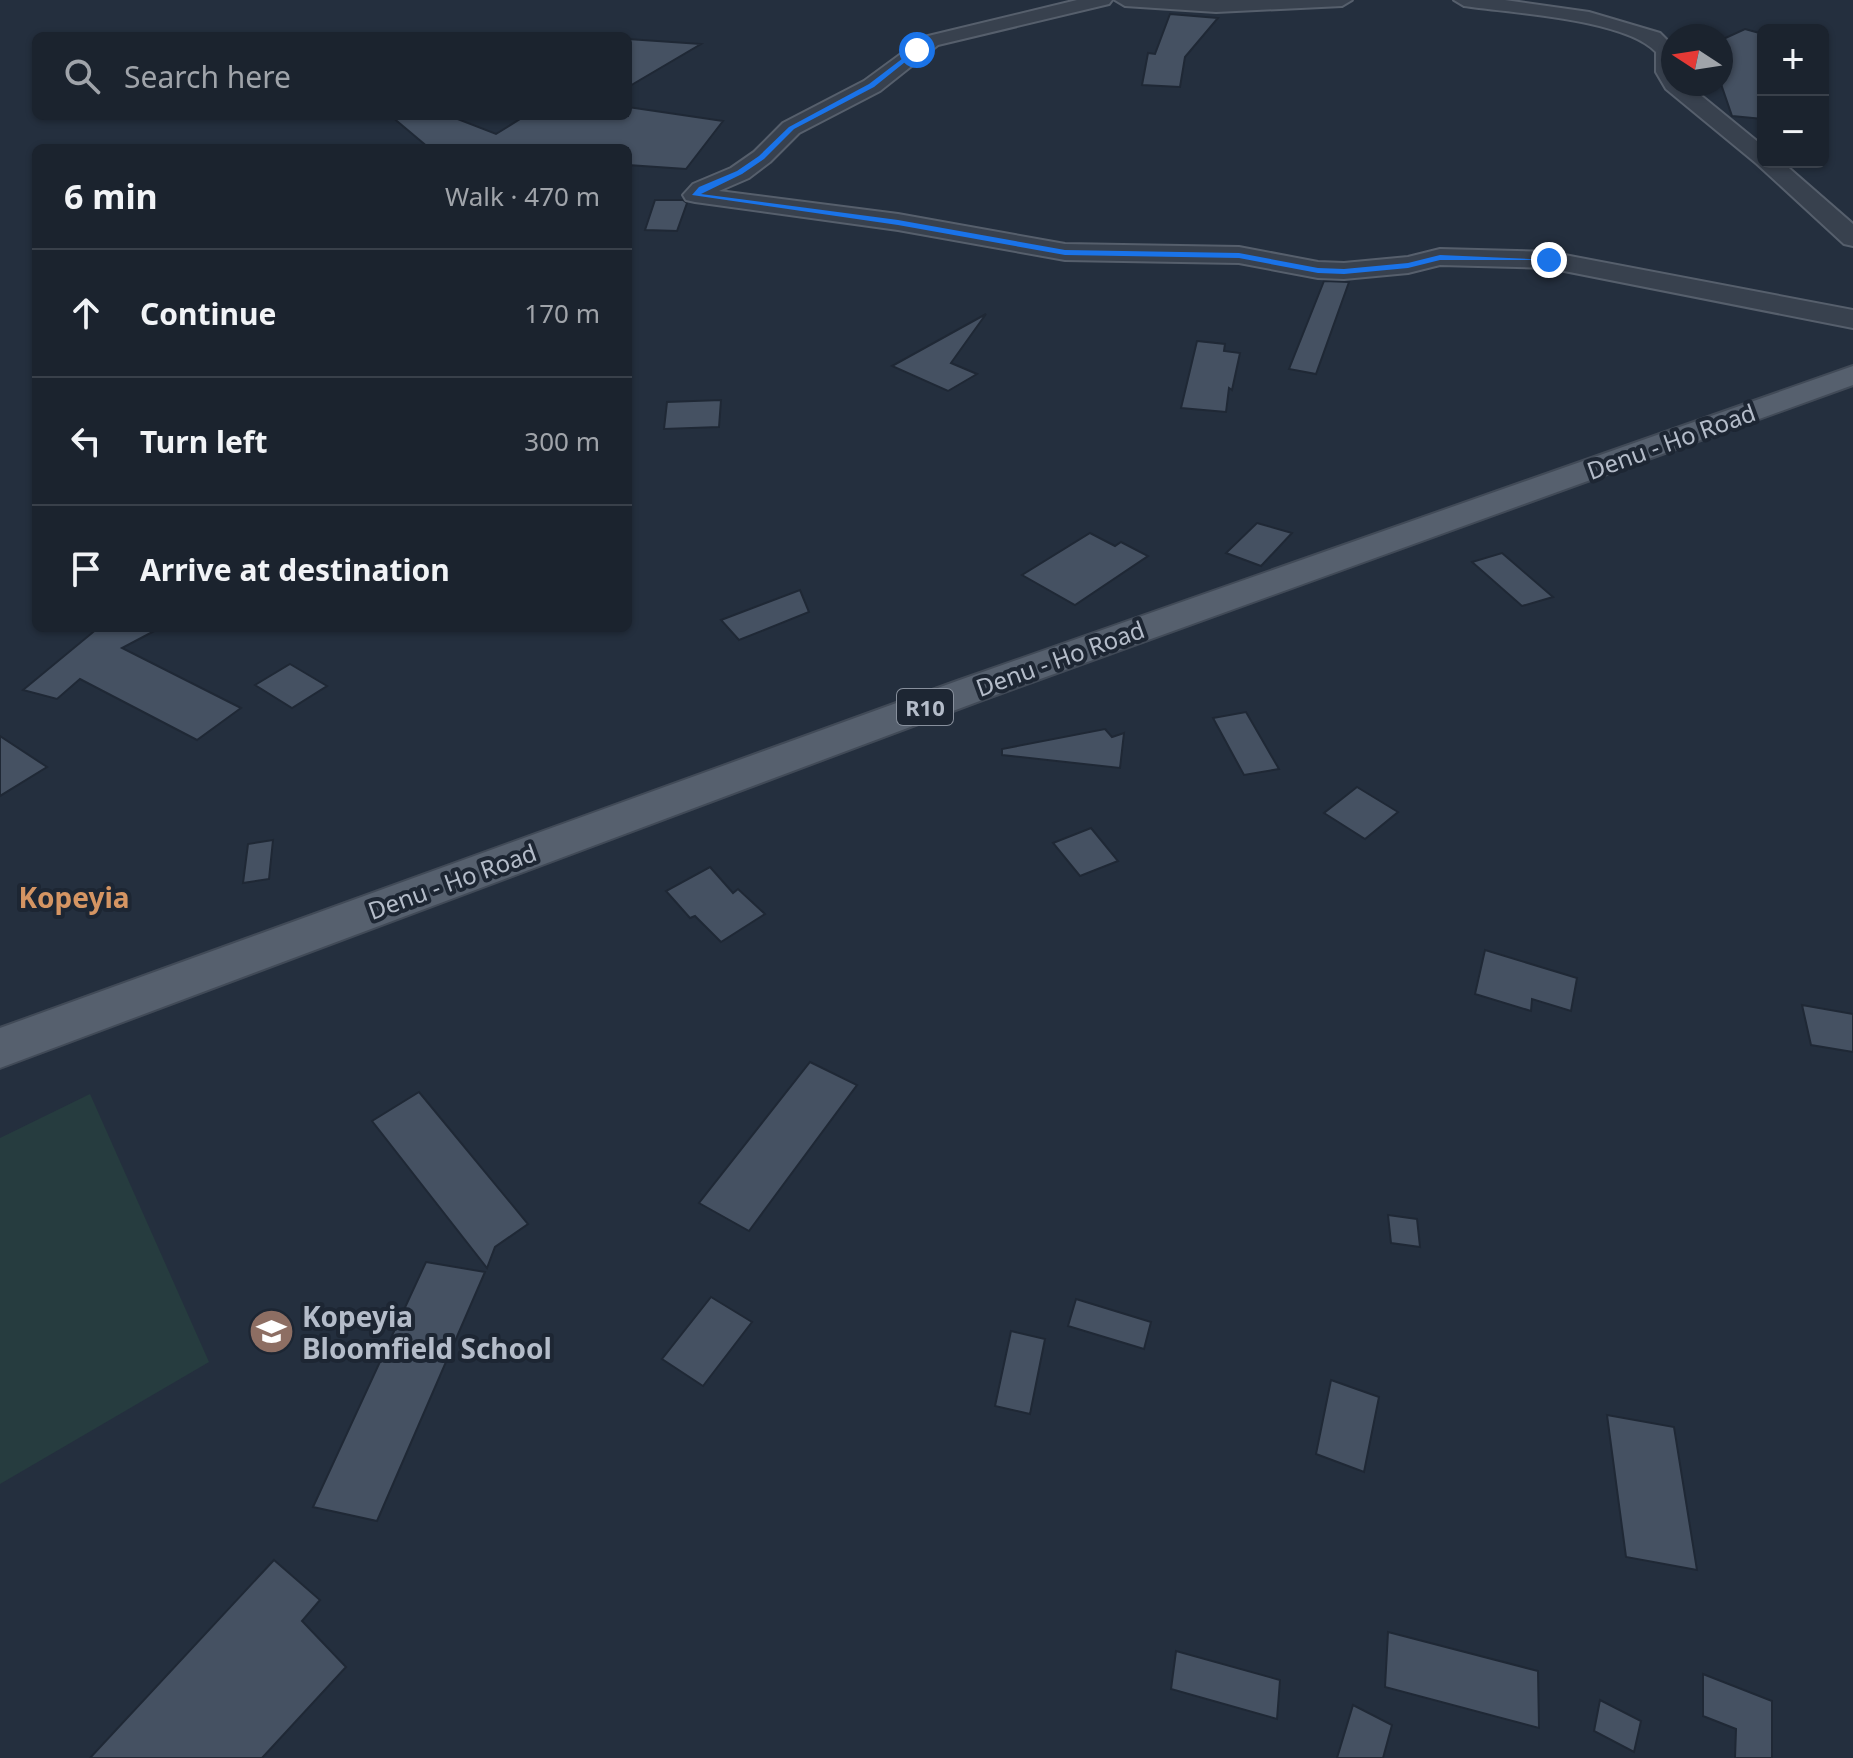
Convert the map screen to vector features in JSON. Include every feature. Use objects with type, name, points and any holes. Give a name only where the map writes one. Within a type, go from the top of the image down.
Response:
[{"type":"main road","name":"Denu - Ho Road","points":[[0,1048],[971,690],[1853,375]]},
{"type":"street","points":[[1102,0],[931,41],[872,86],[791,128],[762,157],[740,173],[695,195],[898,222],[1065,252],[1239,255],[1318,270],[1344,271],[1408,265],[1440,257],[1549,260],[1853,319]]},
{"type":"street","points":[[1125,0],[1216,6],[1342,0]]},
{"type":"street","points":[[1464,0],[1589,18],[1653,37],[1661,46]]},
{"type":"street","points":[[1689,96],[1757,153]]},
{"type":"street","points":[[1775,168],[1853,238]]},
{"type":"green space","points":[[90,1094],[209,1362],[0,1484],[0,1138]]},
{"type":"building","points":[[1170,14],[1218,18],[1185,57],[1180,87],[1142,85],[1148,53],[1155,54]]},
{"type":"building","points":[[1745,29],[1757,32],[1757,118],[1732,116],[1725,96],[1733,96],[1733,34]]},
{"type":"building","points":[[632,39],[701,44],[632,85]]},
{"type":"building","points":[[632,108],[723,121],[686,169],[632,165],[632,144],[424,144],[396,120],[460,120],[496,134],[519,120],[632,120]]},
{"type":"building","points":[[655,200],[683,200],[687,203],[677,231],[645,230]]},
{"type":"building","points":[[1324,281],[1349,282],[1316,374],[1289,369]]},
{"type":"building","points":[[986,314],[951,363],[977,374],[948,391],[892,366]]},
{"type":"building","points":[[1197,341],[1225,344],[1224,351],[1240,353],[1232,390],[1229,388],[1226,412],[1181,408]]},
{"type":"building","points":[[721,400],[719,427],[664,429],[667,402]]},
{"type":"building","points":[[1257,523],[1292,533],[1261,566],[1226,553]]},
{"type":"building","points":[[1090,533],[1115,546],[1121,542],[1148,556],[1075,605],[1022,575]]},
{"type":"building","points":[[1502,553],[1553,597],[1522,606],[1472,562]]},
{"type":"building","points":[[800,590],[809,612],[739,640],[721,620]]},
{"type":"building","points":[[93,632],[152,632],[122,648],[241,708],[197,740],[80,679],[57,699],[23,690]]},
{"type":"building","points":[[290,664],[327,686],[292,708],[255,685]]},
{"type":"building","points":[[1246,712],[1279,769],[1244,775],[1213,718]]},
{"type":"building","points":[[1105,729],[1112,737],[1124,733],[1120,768],[1002,755],[1002,749]]},
{"type":"building","points":[[0,736],[47,767],[0,796]]},
{"type":"building","points":[[1357,787],[1398,812],[1365,839],[1324,813]]},
{"type":"building","points":[[1091,828],[1118,861],[1080,876],[1053,843]]},
{"type":"building","points":[[273,840],[269,879],[243,883],[248,844]]},
{"type":"building","points":[[710,867],[733,893],[738,889],[765,914],[721,942],[695,916],[690,918],[666,891]]},
{"type":"building","points":[[1485,950],[1577,978],[1571,1011],[1532,999],[1531,1011],[1475,994]]},
{"type":"building","points":[[1802,1005],[1853,1014],[1853,1052],[1811,1045]]},
{"type":"building","points":[[810,1062],[857,1085],[749,1231],[699,1203]]},
{"type":"building","points":[[419,1092],[528,1224],[495,1247],[487,1268],[372,1121]]},
{"type":"building","points":[[1388,1215],[1417,1219],[1420,1247],[1391,1243]]},
{"type":"building","points":[[426,1262],[485,1272],[377,1521],[313,1507]]},
{"type":"building","points":[[711,1297],[752,1322],[703,1386],[662,1359]]},
{"type":"building","points":[[1076,1299],[1151,1322],[1144,1349],[1068,1326]]},
{"type":"building","points":[[1011,1331],[1045,1339],[1030,1414],[995,1406]]},
{"type":"building","points":[[1331,1380],[1379,1397],[1364,1472],[1316,1454]]},
{"type":"building","points":[[1607,1415],[1674,1427],[1697,1570],[1626,1557]]},
{"type":"building","points":[[274,1560],[320,1600],[302,1621],[346,1667],[262,1758],[90,1758]]},
{"type":"building","points":[[1388,1632],[1538,1671],[1539,1728],[1385,1687]]},
{"type":"building","points":[[1176,1651],[1280,1680],[1277,1719],[1171,1689]]},
{"type":"building","points":[[1703,1674],[1772,1701],[1772,1758],[1735,1758],[1736,1729],[1703,1716]]},
{"type":"building","points":[[1600,1700],[1641,1721],[1634,1752],[1594,1731]]},
{"type":"building","points":[[1353,1705],[1392,1725],[1383,1758],[1337,1758]]},
{"type":"place","name":"Kopeyia Bloomfield School","points":[[271,1332]]},
{"type":"district","name":"Kopeyia","points":[[74,897]]},
{"type":"route","points":[[917,50],[872,86],[791,128],[762,157],[740,173],[695,195],[898,222],[1065,252],[1239,255],[1318,270],[1344,271],[1408,265],[1440,257],[1549,260]]}]
